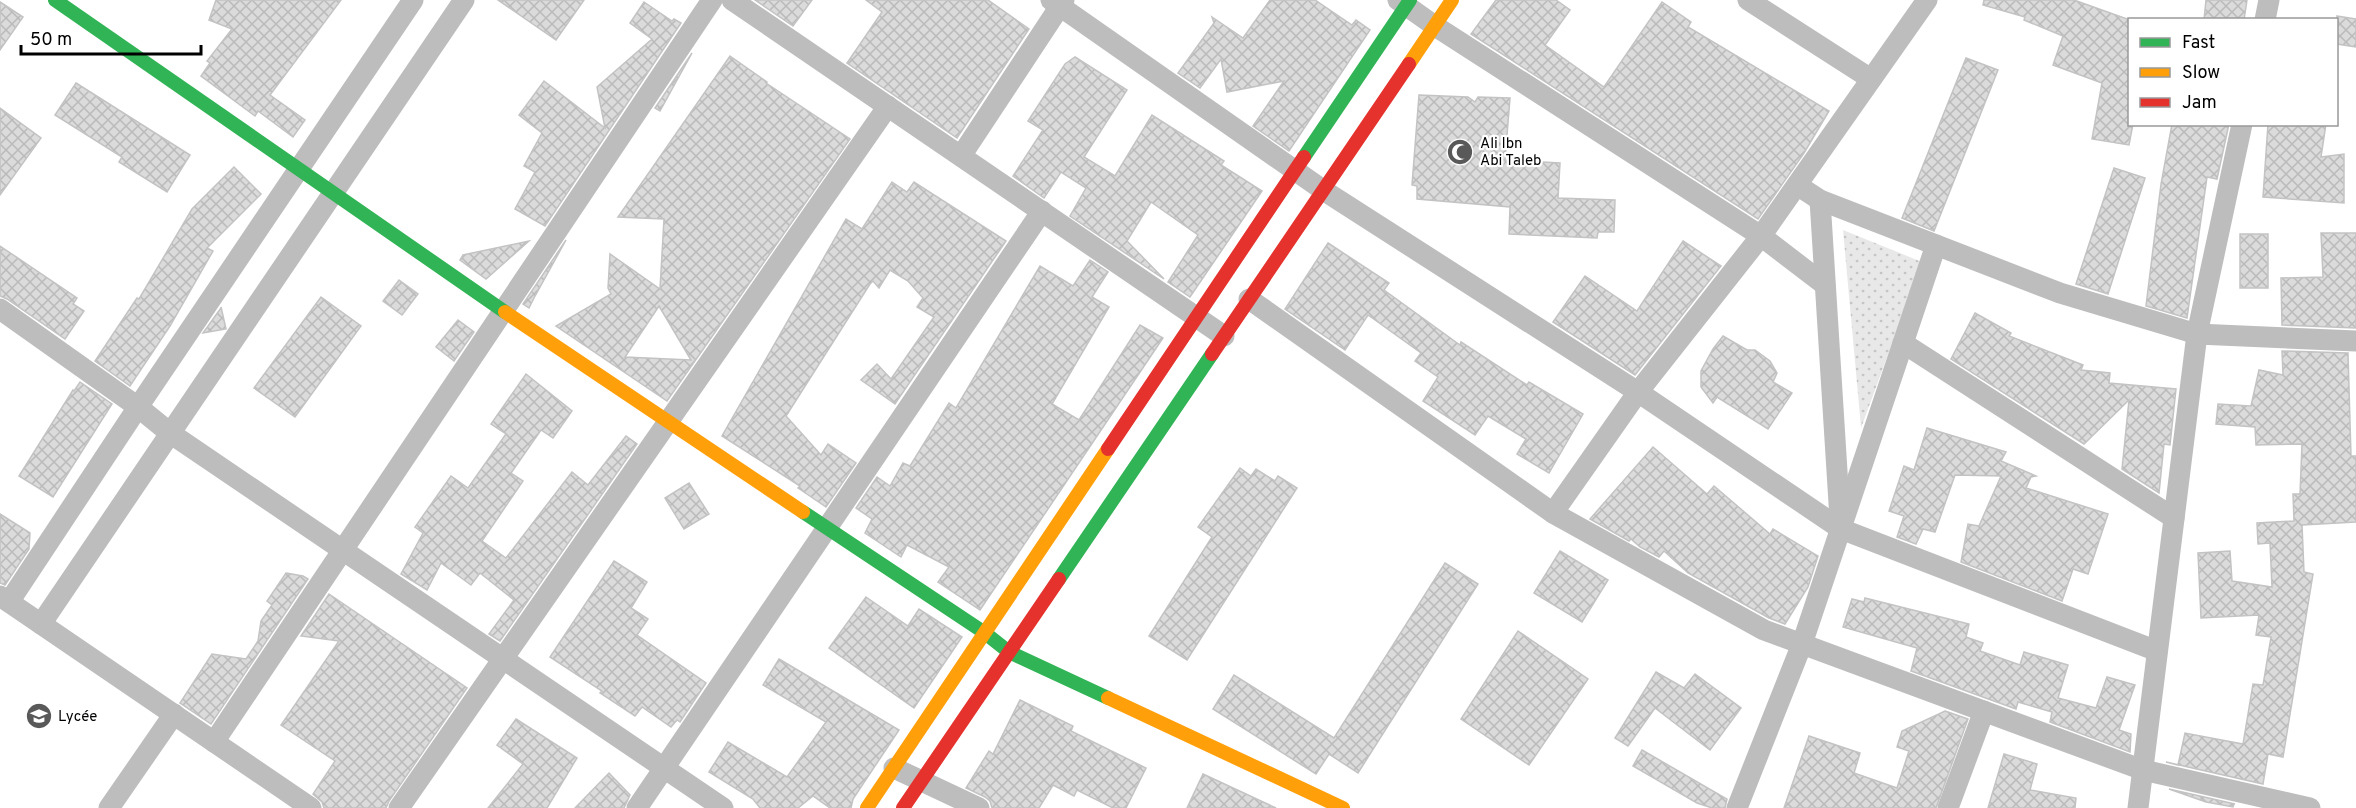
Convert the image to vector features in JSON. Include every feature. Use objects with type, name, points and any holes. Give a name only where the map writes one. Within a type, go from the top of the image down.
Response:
[{"type":"main road","points":[[55,0],[504,311],[985,633],[1009,652],[1343,808]]},
{"type":"main road","points":[[903,808],[1452,0]]},
{"type":"main road","points":[[867,808],[1296,171],[1405,2]]},
{"type":"street","points":[[311,808],[5,599],[138,407],[413,0]]},
{"type":"street","points":[[41,624],[464,0]]},
{"type":"street","points":[[214,742],[712,0]]},
{"type":"street","points":[[732,0],[1224,336]]},
{"type":"street","points":[[1748,0],[1871,79]]},
{"type":"street","points":[[1553,513],[1638,392],[1761,236],[1927,0]]},
{"type":"street","points":[[2265,18],[2269,0]]},
{"type":"street","points":[[961,156],[1058,2],[1323,190],[1638,392],[1840,529],[2157,651]]},
{"type":"street","points":[[1405,2],[1435,26],[1761,236],[1826,285]]},
{"type":"street","points":[[399,808],[888,106]]},
{"type":"street","points":[[2138,808],[2197,334],[2242,126]]},
{"type":"street","points":[[1797,184],[1820,200],[2060,294],[2197,334],[2356,341]]},
{"type":"street","points":[[1820,200],[1840,529]]},
{"type":"street","points":[[637,808],[1042,211]]},
{"type":"street","points":[[1737,808],[1802,644],[1936,245]]},
{"type":"street","points":[[1249,298],[1553,513],[1764,630],[2143,770],[2310,808]]},
{"type":"street","points":[[0,309],[138,407],[170,434],[723,808]]},
{"type":"street","points":[[1903,343],[2174,518]]},
{"type":"street","points":[[1948,808],[1984,711]]},
{"type":"street","points":[[109,808],[174,714]]},
{"type":"street","points":[[894,768],[979,808]]},
{"type":"shaded area","points":[[1843,230],[1922,262],[1861,428],[1861,427]]},
{"type":"building","points":[[216,0],[341,0],[270,95],[305,120],[293,137],[258,111],[255,116],[201,76],[210,63],[207,61],[232,29],[209,20]]},
{"type":"building","points":[[498,0],[584,0],[556,40]]},
{"type":"building","points":[[755,0],[812,0],[793,26]]},
{"type":"building","points":[[866,0],[988,0],[1029,29],[957,138],[847,63],[882,12]]},
{"type":"building","points":[[1270,0],[1315,0],[1352,25],[1356,20],[1370,30],[1289,151],[1253,126],[1284,81],[1227,92],[1221,59],[1200,88],[1178,73],[1214,23],[1212,17],[1243,38]]},
{"type":"building","points":[[1496,0],[1556,0],[1570,10],[1545,45],[1604,87],[1662,2],[1691,22],[1688,27],[1829,111],[1804,153],[1758,219],[1471,34]]},
{"type":"building","points":[[1984,0],[2074,0],[2128,19],[2128,126],[2133,126],[2129,145],[2092,139],[2102,83],[2053,65],[2063,36],[2024,20],[2025,17],[1983,5]]},
{"type":"building","points":[[2206,0],[2247,0],[2244,18],[2204,18]]},
{"type":"building","points":[[0,2],[23,17],[0,50]]},
{"type":"building","points":[[644,2],[672,21],[674,19],[681,23],[545,226],[515,209],[535,172],[524,166],[542,133],[519,115],[544,81],[605,128],[597,87],[652,39],[630,23]]},
{"type":"building","points":[[2337,16],[2356,19],[2356,47],[2338,44]]},
{"type":"building","points":[[692,53],[660,111],[655,108]]},
{"type":"building","points":[[730,56],[850,139],[667,401],[556,326],[611,294],[608,288],[610,254],[660,289],[664,219],[618,217]],"holes":[[[659,306],[691,360],[625,357]]]},
{"type":"building","points":[[1075,57],[1127,90],[1084,157],[1115,176],[1152,115],[1224,161],[1221,165],[1262,191],[1190,297],[1168,282],[1198,235],[1151,202],[1127,241],[1164,279],[1070,216],[1086,188],[1061,172],[1044,198],[1013,176],[1043,130],[1028,121],[1065,64]]},
{"type":"building","points":[[1966,58],[1998,70],[1934,231],[1902,218]]},
{"type":"building","points":[[76,83],[190,155],[167,192],[119,162],[122,157],[55,115]]},
{"type":"building","name":"Ali Ibn Abi Taleb","points":[[1419,95],[1468,97],[1475,102],[1478,97],[1510,98],[1505,160],[1560,163],[1558,198],[1615,200],[1614,232],[1598,232],[1597,238],[1509,234],[1510,207],[1417,199],[1417,186],[1412,185]]},
{"type":"building","points":[[0,108],[41,138],[0,195]]},
{"type":"building","points":[[2172,126],[2229,126],[2217,179],[2207,177],[2187,318],[2146,306],[2161,184]]},
{"type":"building","points":[[2268,126],[2326,126],[2321,157],[2344,154],[2344,203],[2263,197]]},
{"type":"building","points":[[234,167],[261,194],[207,248],[213,251],[170,326],[130,386],[95,361],[137,298],[139,299],[192,209]]},
{"type":"building","points":[[2114,168],[2145,178],[2108,294],[2076,284]]},
{"type":"building","points":[[892,182],[907,192],[914,182],[1006,241],[895,404],[861,380],[877,364],[891,379],[934,317],[917,307],[923,298],[908,281],[890,270],[879,288],[873,281],[870,284],[786,416],[821,455],[828,444],[856,463],[826,507],[798,488],[800,486],[722,436],[846,219],[862,229]]},
{"type":"building","points":[[2321,233],[2356,233],[2356,328],[2282,325],[2281,278],[2323,277]]},
{"type":"building","points":[[2240,234],[2268,234],[2268,288],[2240,288]]},
{"type":"building","points":[[566,240],[534,298],[529,308],[523,304]]},
{"type":"building","points":[[529,241],[486,279],[460,260],[463,255]]},
{"type":"building","points":[[1683,241],[1721,266],[1635,375],[1553,322],[1585,276],[1637,311]]},
{"type":"building","points":[[1328,243],[1389,283],[1384,290],[1460,345],[1461,342],[1527,385],[1529,382],[1583,414],[1549,473],[1517,454],[1526,439],[1488,416],[1475,435],[1423,401],[1438,377],[1415,361],[1421,353],[1368,315],[1345,350],[1285,309]]},
{"type":"building","points":[[0,246],[77,298],[73,304],[84,311],[65,339],[0,296]]},
{"type":"building","points":[[1090,260],[1108,272],[1092,297],[1109,307],[1052,404],[1079,420],[1140,325],[1163,338],[980,610],[938,582],[949,567],[907,545],[901,557],[865,533],[872,519],[856,508],[877,477],[890,486],[903,463],[910,466],[949,403],[956,408],[1040,266],[1073,286]]},
{"type":"building","points":[[399,280],[418,294],[402,315],[383,301]]},
{"type":"building","points":[[321,297],[361,326],[295,417],[254,388]]},
{"type":"building","points":[[221,308],[226,329],[203,333]]},
{"type":"building","points":[[1975,313],[2011,333],[2009,336],[2083,365],[2081,370],[2110,373],[2109,383],[2176,389],[2170,445],[2164,444],[2159,493],[2122,469],[2129,400],[2084,444],[1951,359]]},
{"type":"building","points":[[458,320],[474,332],[454,361],[436,347]]},
{"type":"building","points":[[1723,336],[1747,350],[1755,350],[1770,361],[1777,373],[1773,382],[1792,393],[1768,429],[1717,397],[1713,403],[1701,387],[1701,371]]},
{"type":"building","points":[[2282,351],[2348,353],[2351,456],[2356,456],[2356,522],[2302,525],[2304,572],[2313,574],[2283,757],[2268,754],[2263,784],[2178,765],[2185,733],[2243,744],[2253,684],[2263,685],[2271,637],[2256,635],[2259,615],[2201,618],[2198,553],[2230,551],[2232,581],[2272,587],[2270,543],[2258,544],[2257,523],[2294,521],[2293,494],[2300,494],[2302,444],[2256,445],[2255,427],[2216,424],[2218,404],[2251,406],[2259,370],[2283,375]]},
{"type":"building","points":[[526,374],[572,411],[553,438],[541,430],[511,473],[523,481],[482,541],[506,558],[572,472],[588,485],[626,436],[637,444],[500,641],[489,634],[514,600],[480,573],[471,585],[441,563],[427,590],[401,574],[423,533],[415,527],[451,476],[468,488],[506,434],[491,424]]},
{"type":"building","points":[[80,382],[112,404],[53,497],[19,476]]},
{"type":"building","points":[[1927,428],[2006,452],[2001,461],[2036,476],[2031,477],[2026,488],[2108,514],[2088,574],[2073,569],[2062,601],[1961,562],[1968,524],[1979,526],[2001,476],[1955,475],[1935,532],[1923,529],[1916,544],[1897,537],[1904,516],[1889,511],[1904,466],[1914,470]]},
{"type":"building","points":[[1653,447],[1707,494],[1714,486],[1770,534],[1773,529],[1818,556],[1808,587],[1785,624],[1769,618],[1688,573],[1664,551],[1659,557],[1640,547],[1631,539],[1629,541],[1590,519]]},
{"type":"building","points":[[1240,468],[1251,476],[1256,469],[1275,481],[1278,476],[1297,488],[1187,660],[1149,636],[1212,537],[1198,527]]},
{"type":"building","points":[[689,483],[709,514],[684,529],[665,498]]},
{"type":"building","points":[[0,514],[30,533],[29,549],[5,585],[0,583]]},
{"type":"building","points":[[1560,551],[1608,580],[1582,622],[1534,593]]},
{"type":"building","points":[[614,561],[647,582],[631,608],[648,619],[637,635],[706,683],[680,722],[677,720],[671,727],[642,707],[635,716],[550,657]]},
{"type":"building","points":[[1445,563],[1478,584],[1358,773],[1329,754],[1316,774],[1213,709],[1234,675],[1334,738]]},
{"type":"building","points":[[286,573],[308,579],[211,724],[180,703],[212,654],[246,659],[258,641],[261,621],[272,605],[267,601]]},
{"type":"building","points":[[329,594],[467,688],[386,808],[324,808],[322,802],[313,794],[335,761],[281,725],[339,641],[301,636]]},
{"type":"building","points":[[866,597],[908,626],[919,609],[962,637],[914,708],[829,648]]},
{"type":"building","points":[[1865,598],[1969,624],[1966,637],[1983,643],[1980,651],[2020,665],[2024,652],[2068,665],[2058,698],[2096,708],[2107,677],[2135,685],[2119,730],[2131,734],[2130,752],[2050,722],[2052,712],[2018,702],[2016,709],[1911,671],[1917,648],[1843,627],[1852,599],[1864,602]]},
{"type":"building","points":[[1518,631],[1588,679],[1529,765],[1461,719]]},
{"type":"building","points":[[779,659],[899,730],[853,799],[851,808],[830,808],[813,796],[798,808],[760,808],[753,799],[709,772],[728,742],[787,777],[826,722],[763,685]]},
{"type":"building","points":[[1656,672],[1684,688],[1695,674],[1741,708],[1710,750],[1655,708],[1628,746],[1615,738]]},
{"type":"building","points":[[1020,700],[1073,726],[1071,731],[1146,768],[1126,808],[1113,808],[1077,790],[1074,796],[1053,785],[1039,808],[992,808],[990,801],[985,797],[966,788],[989,751],[993,754]]},
{"type":"building","points":[[1945,711],[1968,719],[1936,808],[1784,808],[1809,736],[1860,753],[1854,773],[1897,788],[1909,751],[1897,747],[1902,731]]},
{"type":"building","points":[[516,719],[577,758],[547,808],[488,808],[523,764],[497,745]]},
{"type":"building","points":[[1642,750],[1727,799],[1725,808],[1712,808],[1697,803],[1633,766]]},
{"type":"building","points":[[2004,754],[2037,764],[2030,790],[2076,798],[2075,808],[1988,808]]},
{"type":"building","points":[[609,773],[630,795],[624,808],[575,808]]},
{"type":"building","points":[[1203,774],[1276,808],[1187,808]]},
{"type":"building","points":[[2169,789],[2235,804],[2233,807],[2206,802]]},
{"type":"traffic: fast","points":[[55,0],[505,312]]},
{"type":"traffic: fast","points":[[1304,157],[1410,0]]},
{"type":"traffic: fast","points":[[1059,579],[1212,354]]},
{"type":"traffic: fast","points":[[803,512],[985,633],[1009,652],[1108,698]]},
{"type":"traffic: slow","points":[[1409,64],[1452,0]]},
{"type":"traffic: slow","points":[[505,312],[803,512]]},
{"type":"traffic: slow","points":[[867,808],[1108,449]]},
{"type":"traffic: slow","points":[[1108,698],[1343,808]]},
{"type":"traffic: jam","points":[[1212,354],[1409,64]]},
{"type":"traffic: jam","points":[[1108,449],[1304,157]]},
{"type":"traffic: jam","points":[[903,808],[1059,579]]},
{"type":"place","name":"Ali Ibn Abi Taleb","points":[[1460,152]]},
{"type":"place","name":"Lycée","points":[[39,716]]}]
